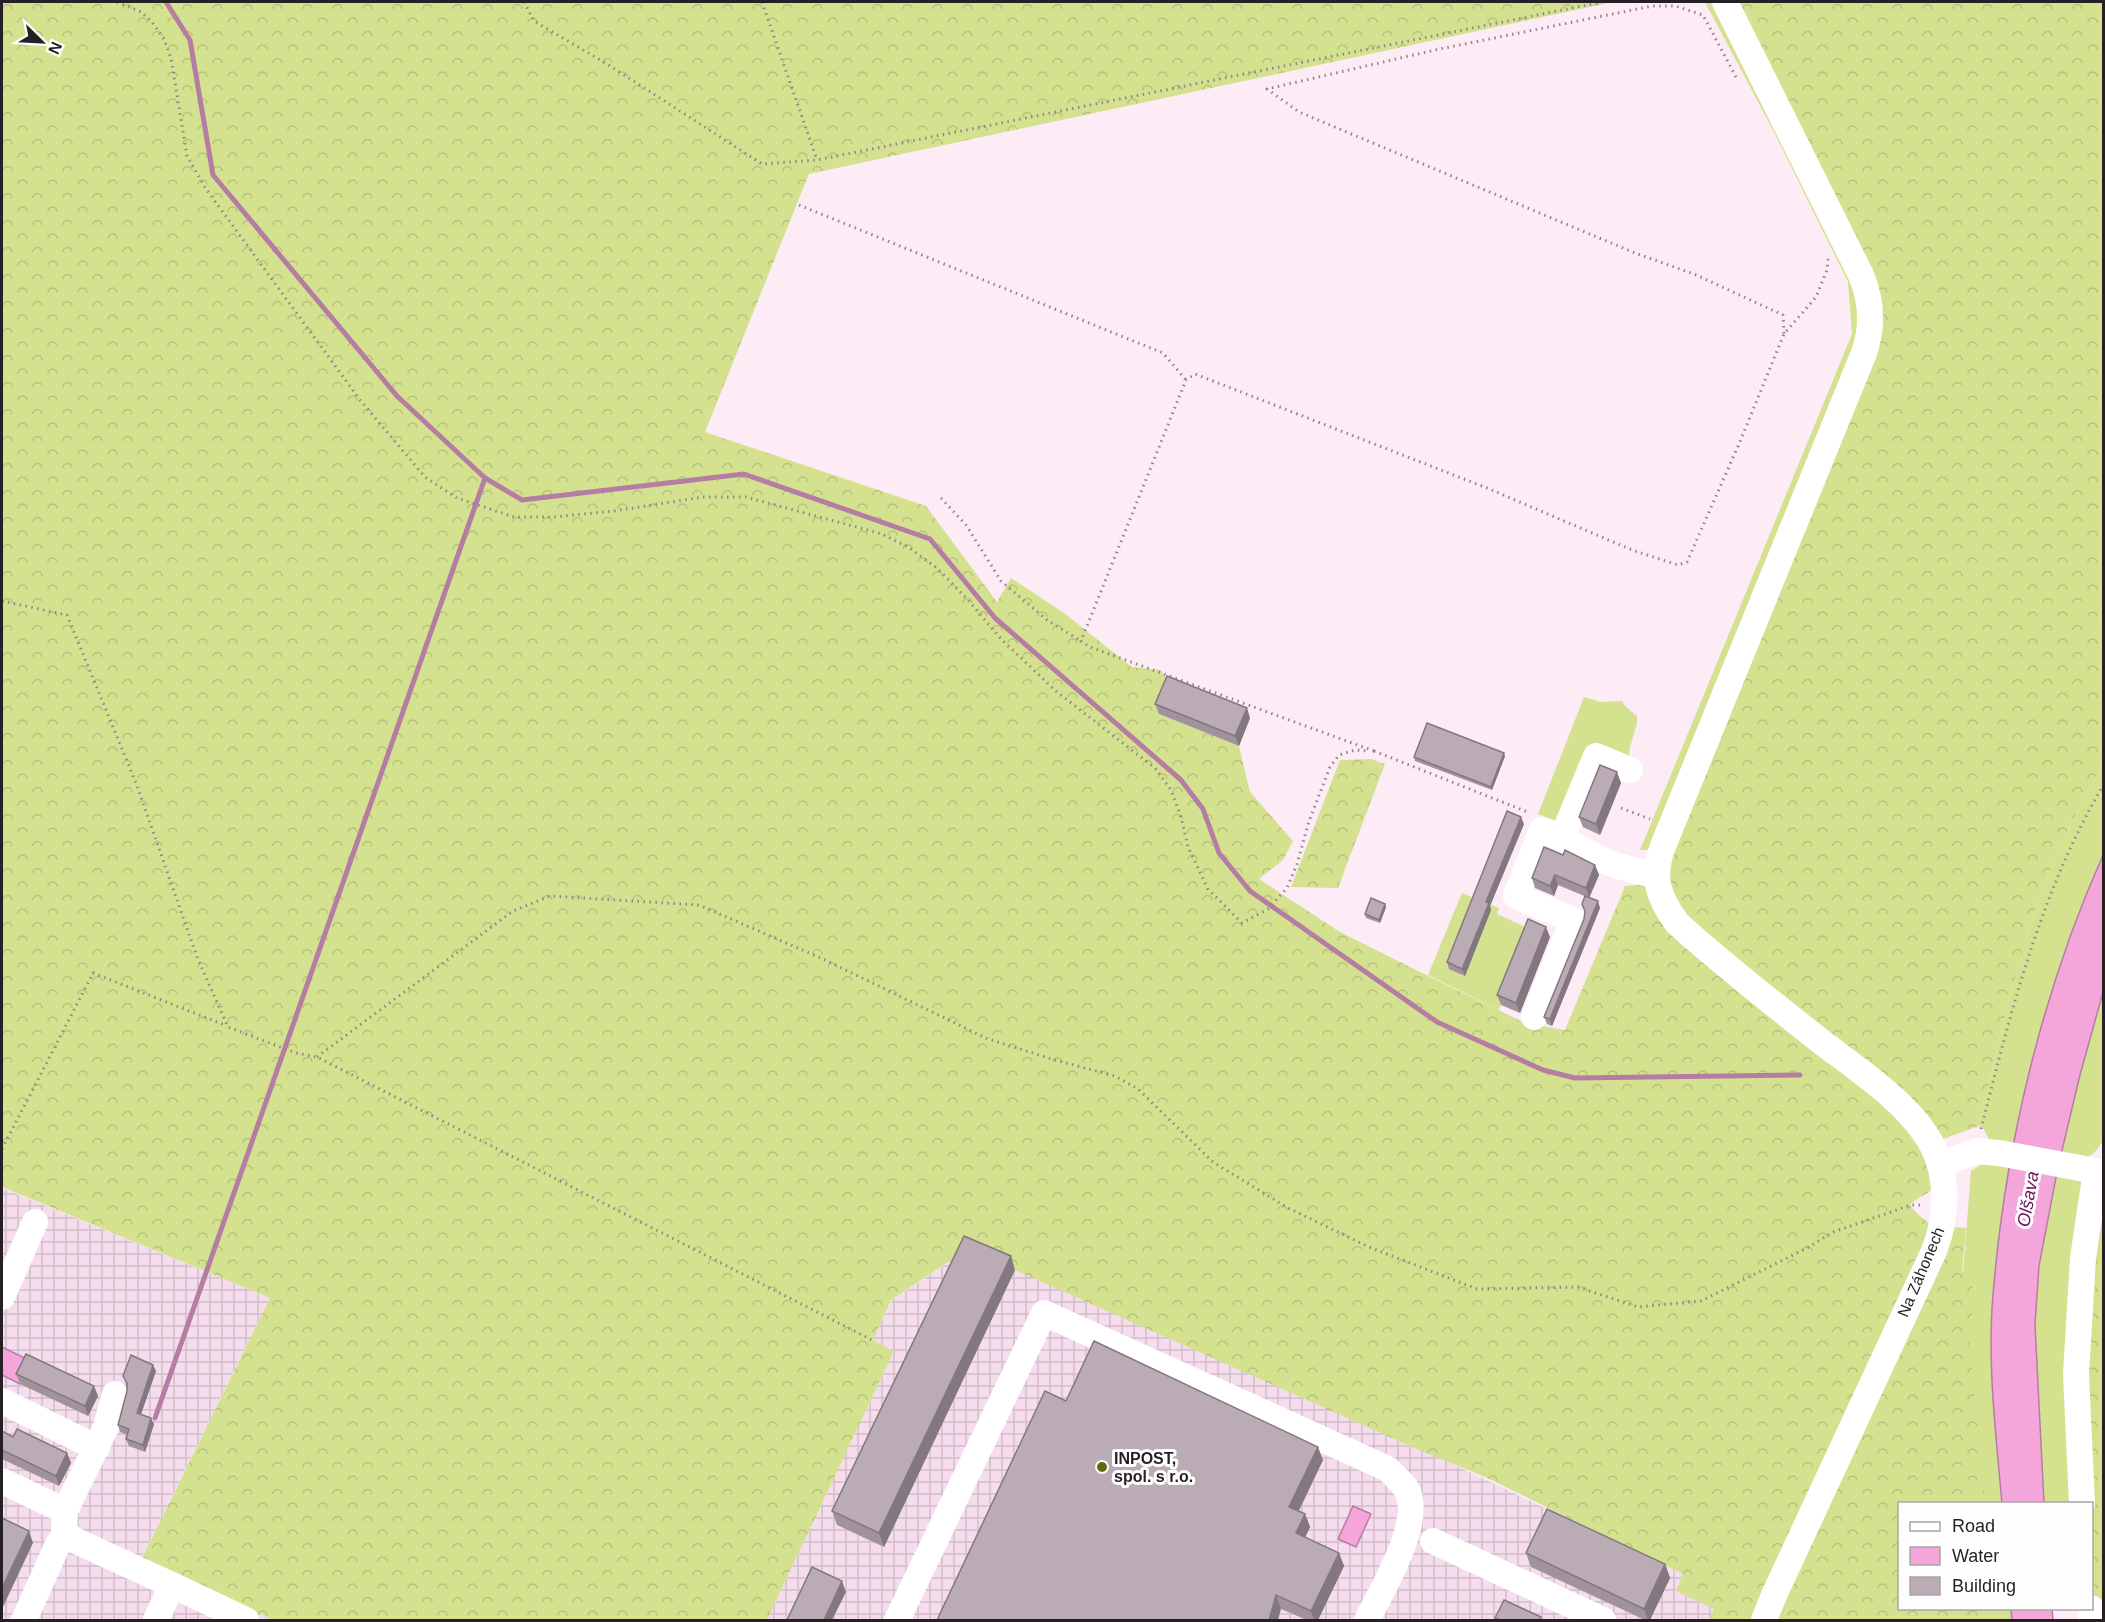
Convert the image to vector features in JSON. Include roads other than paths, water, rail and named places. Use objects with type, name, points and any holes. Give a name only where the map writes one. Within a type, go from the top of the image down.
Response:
[{"type":"street","points":[[1534,1017],[1574,920],[1516,896],[1542,830],[1598,858],[1631,870],[1656,875],[1663,846],[1864,353],[1869,333],[1870,300],[1861,275],[1725,2]]},
{"type":"street","points":[[1562,838],[1596,756],[1630,770]]},
{"type":"street","name":"Na Záhonech","points":[[1656,875],[1664,901],[1677,923],[1820,1041],[1877,1084],[1927,1136],[1940,1164],[1944,1187],[1941,1234],[1934,1251],[1764,1620]]},
{"type":"street","points":[[1940,1164],[1988,1152],[2096,1171],[2083,1258],[2076,1374],[2082,1502]]},
{"type":"street","points":[[2,1297],[35,1222]]},
{"type":"street","points":[[897,1620],[1044,1313],[1388,1469],[1407,1490],[1411,1513],[1405,1540],[1366,1620]]},
{"type":"street","points":[[24,1620],[106,1427],[115,1394]]},
{"type":"street","points":[[2,1401],[97,1448]]},
{"type":"street","points":[[2,1481],[66,1523],[172,1585],[246,1620]]},
{"type":"street","points":[[1433,1541],[1603,1620]]},
{"type":"street","points":[[156,1620],[172,1585]]},
{"type":"water","name":"Olšava","points":[[2103,855],[2103,992],[2058,1167],[2039,1266],[2035,1325],[2044,1502],[2002,1502],[1991,1347],[1991,1321],[1999,1239],[2017,1126],[2030,1070],[2045,1015],[2081,907]]},
{"type":"water","points":[[2,1347],[31,1361],[20,1384],[2,1375]]},
{"type":"water","points":[[1353,1506],[1371,1514],[1356,1547],[1338,1539]]},
{"type":"water","points":[[2011,1610],[2052,1610],[2053,1620],[2012,1620]]},
{"type":"waterway","points":[[166,2],[190,40],[213,175],[397,396],[485,478],[522,500],[744,474],[930,539],[995,618],[1181,780],[1203,809],[1219,853],[1250,891],[1437,1022],[1543,1070],[1575,1078],[1800,1075]]},
{"type":"waterway","points":[[155,1418],[485,478]]},
{"type":"place","name":"INPOST, spol. s r.o.","points":[[1102,1467]]}]
